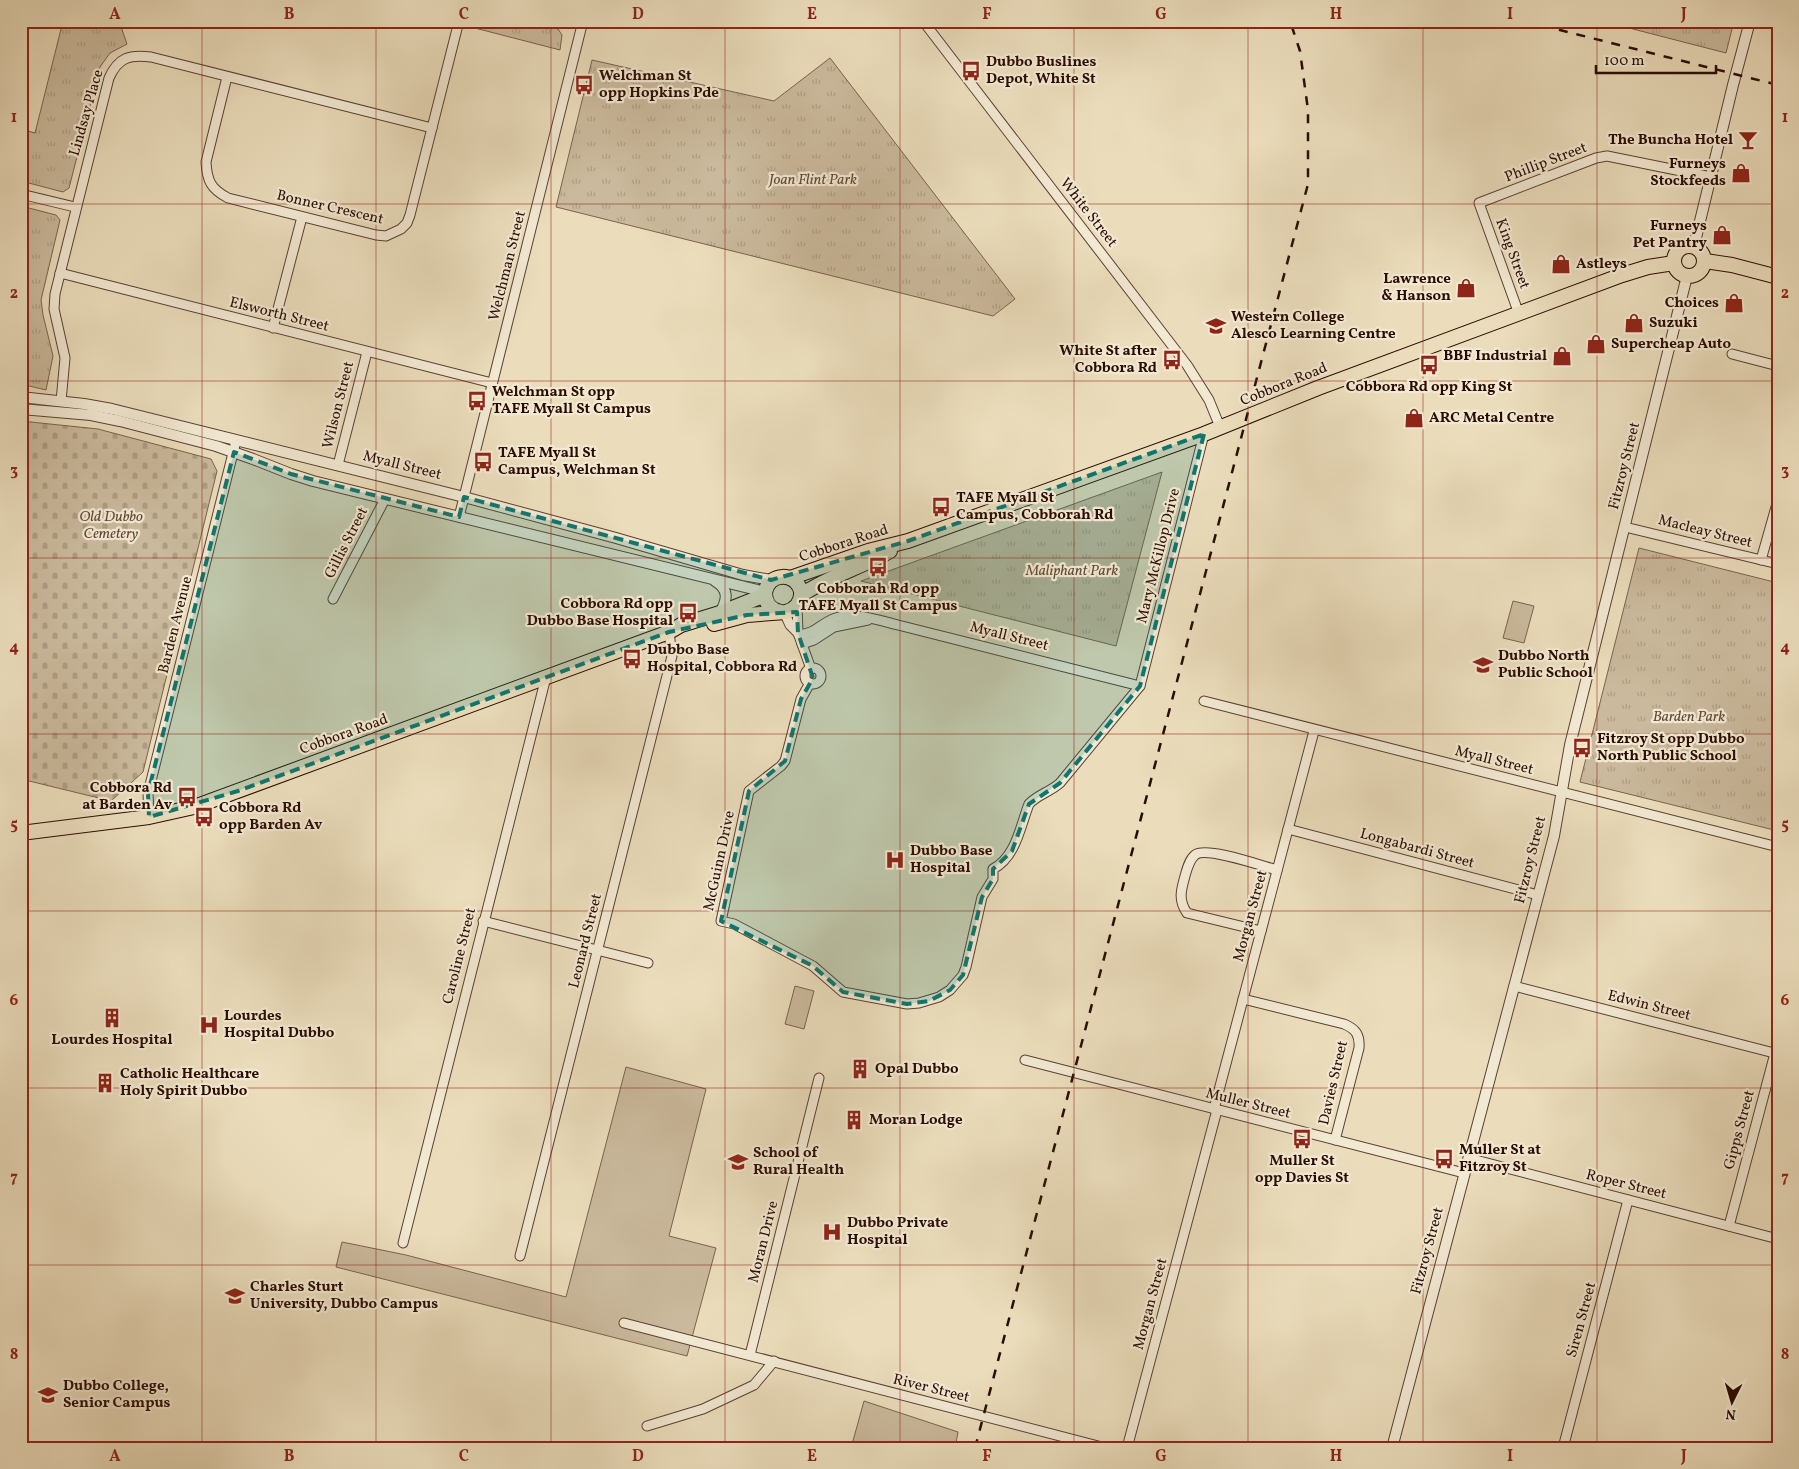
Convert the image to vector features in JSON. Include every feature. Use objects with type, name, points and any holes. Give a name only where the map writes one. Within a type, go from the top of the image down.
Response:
[{"type":"main road","points":[[1683,246],[1694,246],[1702,252],[1705,261],[1699,273],[1687,276],[1678,272],[1674,263],[1676,253],[1683,246]]},
{"type":"main road","points":[[1705,261],[1732,265],[1778,277]]},
{"type":"main road","name":"Cobbora Road","points":[[790,578],[908,541],[1204,434],[1318,388],[1622,274],[1674,263]]},
{"type":"main road","name":"Cobbora Road","points":[[669,632],[683,632],[747,615],[791,607],[815,586],[866,564],[908,541]]},
{"type":"main road","points":[[780,576],[790,578],[798,584],[791,607],[772,609],[768,605],[767,589],[780,576]]},
{"type":"main road","name":"Cobbora Road","points":[[21,833],[149,817],[173,813],[200,805],[669,632],[681,625],[720,613],[767,589]]},
{"type":"street","name":"Bonner Crescent","points":[[227,77],[206,162],[210,183],[217,192],[228,198],[386,236],[401,229],[407,223],[410,215],[459,21]]},
{"type":"street","name":"Welchman Street","points":[[459,517],[583,21]]},
{"type":"street","name":"White Street","points":[[924,21],[1187,365],[1209,400],[1220,427]]},
{"type":"street","points":[[1694,246],[1750,21]]},
{"type":"street","name":"Lindsay Place","points":[[61,401],[65,358],[54,308],[54,294],[109,78],[114,67],[123,59],[137,55],[151,57],[432,128]]},
{"type":"street","name":"Phillip Street","points":[[1479,202],[1596,158],[1606,156],[1711,177]]},
{"type":"street","points":[[21,194],[75,207]]},
{"type":"street","name":"King Street","points":[[1479,202],[1519,314]]},
{"type":"street","points":[[273,328],[302,217]]},
{"type":"street","name":"Elsworth Street","points":[[60,273],[492,383]]},
{"type":"street","name":"Fitzroy Street","points":[[1392,1448],[1554,836],[1570,745],[1687,276]]},
{"type":"street","name":"Wilson Street","points":[[338,465],[367,352]]},
{"type":"street","points":[[1732,354],[1778,366]]},
{"type":"street","name":"Myall Street","points":[[21,398],[61,401],[112,409],[464,497],[664,551],[754,578],[767,589]]},
{"type":"street","points":[[21,409],[91,415],[234,452],[291,474],[385,499],[710,578],[767,589]]},
{"type":"street","name":"Mary McKillop Drive","points":[[1140,686],[1204,434]]},
{"type":"street","name":"Barden Avenue","points":[[149,817],[148,793],[236,441]]},
{"type":"street","name":"Gillis Street","points":[[333,599],[385,499]]},
{"type":"street","points":[[1762,560],[1778,500]]},
{"type":"street","name":"Macleay Street","points":[[1625,526],[1778,564]]},
{"type":"street","points":[[710,578],[725,590],[725,604],[720,613]]},
{"type":"street","points":[[791,607],[799,637]]},
{"type":"street","points":[[791,607],[790,625],[799,637]]},
{"type":"street","name":"Myall Street","points":[[799,637],[814,640],[834,627],[870,619],[1140,686]]},
{"type":"street","name":"Leonard Street","points":[[520,1256],[672,656],[669,632]]},
{"type":"street","name":"McGuinn Drive","points":[[799,637],[811,669],[816,670],[820,676],[817,683],[810,683],[801,699],[781,766],[749,791],[721,921],[734,924],[813,966],[843,992],[907,1004],[919,1003],[939,997],[950,990],[963,975],[982,897],[993,879],[993,869],[1002,864],[1012,851],[1029,804],[1032,800],[1052,790],[1060,783],[1140,686]]},
{"type":"street","name":"Caroline Street","points":[[403,1243],[546,677]]},
{"type":"street","name":"Myall Street","points":[[1204,701],[1778,847]]},
{"type":"street","name":"Morgan Street","points":[[1127,1448],[1314,730]]},
{"type":"street","name":"Longabardi Street","points":[[1288,830],[1538,895]]},
{"type":"street","points":[[1261,932],[1187,913],[1182,905],[1182,890],[1191,860],[1196,854],[1204,851],[1277,870]]},
{"type":"street","points":[[483,921],[648,963]]},
{"type":"street","name":"Edwin Street","points":[[1514,986],[1776,1053]]},
{"type":"street","name":"Davies Street","points":[[1243,999],[1344,1024],[1358,1033],[1359,1048],[1336,1140]]},
{"type":"street","name":"Gipps Street","points":[[1729,1226],[1778,1042]]},
{"type":"street","name":"Muller Street","points":[[1026,1060],[1464,1173]]},
{"type":"street","name":"Moran Drive","points":[[750,1355],[819,1078]]},
{"type":"street","name":"Roper Street","points":[[1468,1158],[1778,1239]]},
{"type":"street","name":"Siren Street","points":[[1563,1448],[1628,1200]]},
{"type":"street","name":"River Street","points":[[624,1323],[1106,1448]]},
{"type":"street","points":[[647,1426],[703,1409],[754,1385],[774,1361]]},
{"type":"highlighted area","points":[[1204,434],[1140,686],[1060,783],[1029,804],[1012,851],[993,869],[993,879],[982,897],[963,975],[950,990],[929,1001],[907,1004],[843,992],[813,966],[721,921],[749,791],[785,761],[801,699],[813,678],[798,633],[797,612],[747,615],[669,632],[238,791],[149,817],[148,793],[234,452],[291,474],[459,517],[464,497],[771,580],[908,541]]},
{"type":"green space","points":[[63,21],[119,21],[127,44],[110,53],[100,67],[69,188],[63,192],[21,181],[21,129],[35,133]]},
{"type":"green space","points":[[469,21],[529,21],[558,29],[562,35],[560,50],[467,26]]},
{"type":"green space","points":[[1602,21],[1734,21],[1726,53]]},
{"type":"green space","name":"Joan Flint Park","points":[[830,58],[1015,299],[993,316],[556,207],[592,60],[774,101]]},
{"type":"green space","points":[[21,206],[56,215],[60,220],[41,300],[53,356],[46,390],[21,384]]},
{"type":"green space","name":"Old Dubbo Cemetery","points":[[21,421],[98,429],[211,459],[217,471],[143,772],[111,801],[21,779]]},
{"type":"green space","name":"Maliphant Park","points":[[1162,472],[1116,646],[861,581]]},
{"type":"green space","name":"Barden Park","points":[[1639,548],[1778,583],[1778,831],[1580,782]]},
{"type":"green space","points":[[1513,601],[1534,606],[1524,643],[1503,638]]},
{"type":"green space","points":[[795,986],[814,991],[804,1029],[785,1024]]},
{"type":"green space","points":[[626,1067],[706,1089],[669,1236],[716,1248],[687,1356],[336,1267],[342,1242],[406,1255],[566,1297]]},
{"type":"green space","points":[[864,1401],[958,1432],[955,1448],[851,1448]]},
{"type":"railway","points":[[975,1448],[1308,184],[1308,110],[1300,51],[1290,21]]},
{"type":"railway","points":[[1524,21],[1778,85]]},
{"type":"place","name":"Dubbo Buslines Depot, White St","points":[[971,71]]},
{"type":"place","name":"Welchman St opp Hopkins Pde","points":[[584,85]]},
{"type":"place","name":"The Buncha Hotel","points":[[1748,140]]},
{"type":"place","name":"Furneys Stockfeeds","points":[[1741,173]]},
{"type":"place","name":"Furneys Pet Pantry","points":[[1722,235]]},
{"type":"place","name":"Astleys","points":[[1561,264]]},
{"type":"place","name":"Lawrence & Hanson","points":[[1466,288]]},
{"type":"place","name":"Choices","points":[[1734,303]]},
{"type":"place","name":"Suzuki","points":[[1634,323]]},
{"type":"place","name":"Western College Alesco Learning Centre","points":[[1216,326]]},
{"type":"place","name":"Supercheap Auto","points":[[1596,344]]},
{"type":"place","name":"BBF Industrial","points":[[1562,356]]},
{"type":"place","name":"White St after Cobbora Rd","points":[[1172,360]]},
{"type":"place","name":"Cobbora Rd opp King St","points":[[1429,365]]},
{"type":"place","name":"Welchman St opp TAFE Myall St Campus","points":[[477,401]]},
{"type":"place","name":"ARC Metal Centre","points":[[1414,418]]},
{"type":"place","name":"TAFE Myall St Campus, Welchman St","points":[[483,462]]},
{"type":"place","name":"TAFE Myall St Campus, Cobborah Rd","points":[[941,507]]},
{"type":"place","name":"Cobborah Rd opp TAFE Myall St Campus","points":[[878,567]]},
{"type":"place","name":"Cobbora Rd opp Dubbo Base Hospital","points":[[688,613]]},
{"type":"place","name":"Dubbo Base Hospital, Cobbora Rd","points":[[632,659]]},
{"type":"place","name":"Dubbo North Public School","points":[[1483,665]]},
{"type":"place","name":"Fitzroy St opp Dubbo North Public School","points":[[1582,748]]},
{"type":"place","name":"Cobbora Rd at Barden Av","points":[[187,797]]},
{"type":"place","name":"Cobbora Rd opp Barden Av","points":[[204,817]]},
{"type":"place","name":"Dubbo Base Hospital","points":[[895,860]]},
{"type":"place","name":"Lourdes Hospital","points":[[112,1018]]},
{"type":"place","name":"Lourdes Hospital Dubbo","points":[[209,1025]]},
{"type":"place","name":"Opal Dubbo","points":[[860,1069]]},
{"type":"place","name":"Catholic Healthcare Holy Spirit Dubbo","points":[[105,1083]]},
{"type":"place","name":"Moran Lodge","points":[[854,1120]]},
{"type":"place","name":"Muller St opp Davies St","points":[[1302,1139]]},
{"type":"place","name":"Muller St at Fitzroy St","points":[[1444,1159]]},
{"type":"place","name":"School of Rural Health","points":[[738,1162]]},
{"type":"place","name":"Dubbo Private Hospital","points":[[832,1232]]},
{"type":"place","name":"Charles Sturt University, Dubbo Campus","points":[[235,1296]]},
{"type":"place","name":"Dubbo College, Senior Campus","points":[[48,1395]]}]
